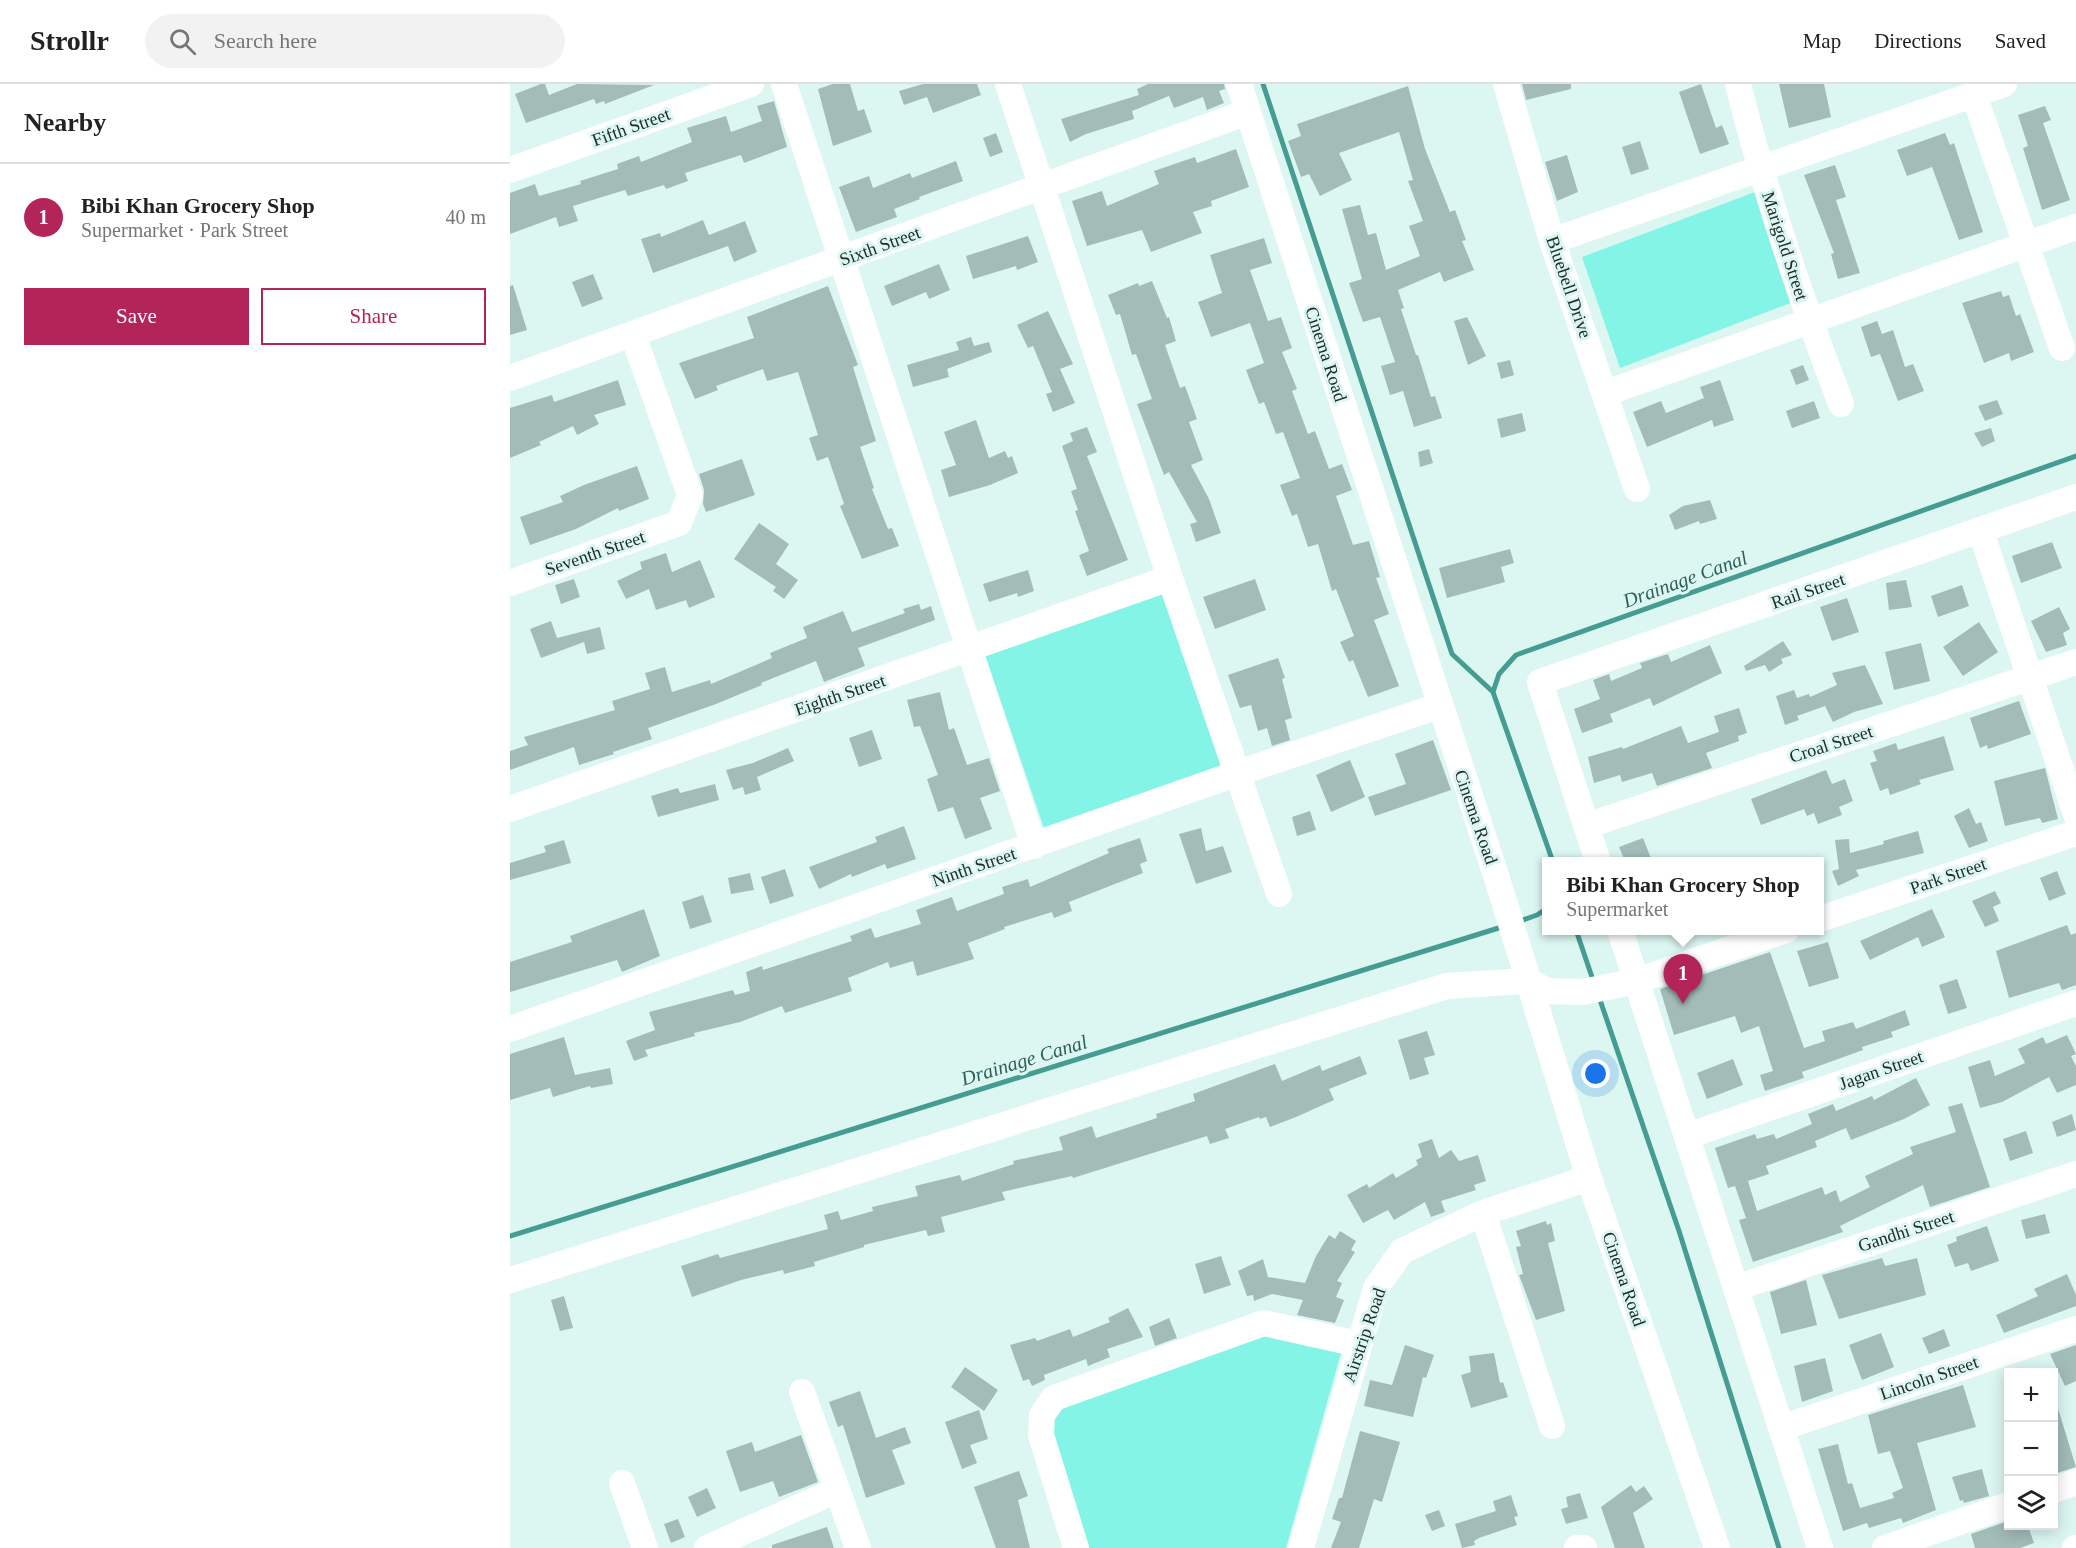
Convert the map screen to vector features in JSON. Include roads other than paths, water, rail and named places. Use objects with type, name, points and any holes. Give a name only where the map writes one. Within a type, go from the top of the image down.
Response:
[{"type":"street","name":"Fifth Street","points":[[510,170],[751,84]]},
{"type":"street","points":[[784,84],[1034,846]]},
{"type":"street","points":[[1008,84],[1170,578],[1279,894]]},
{"type":"street","name":"Cinema Road","points":[[1240,84],[1439,706],[1500,888],[1589,1178],[1717,1548]]},
{"type":"street","name":"Bluebell Drive","points":[[1506,84],[1552,241],[1606,393],[1637,489]]},
{"type":"street","name":"Marigold Street","points":[[1738,84],[1759,167],[1809,321],[1841,404]]},
{"type":"street","points":[[1552,241],[1759,167],[2004,84]]},
{"type":"street","points":[[1974,95],[2062,348]]},
{"type":"street","name":"Sixth Street","points":[[510,378],[1248,112]]},
{"type":"street","points":[[1606,393],[2076,227]]},
{"type":"street","name":"Seventh Street","points":[[510,583],[679,523],[690,495],[633,335]]},
{"type":"street","name":"Rail Street","points":[[1586,826],[1540,682],[1981,532],[2076,497]]},
{"type":"street","points":[[1981,532],[2076,814]]},
{"type":"street","name":"Eighth Street","points":[[510,809],[970,650],[1170,578]]},
{"type":"street","name":"Croal Street","points":[[1586,826],[2076,662]]},
{"type":"street","name":"Ninth Street","points":[[510,1029],[1238,773],[1439,706]]},
{"type":"street","points":[[1586,826],[1597,857]]},
{"type":"street","name":"Park Street","points":[[1824,918],[2076,833]]},
{"type":"street","points":[[1622,935],[1820,1548]]},
{"type":"street","points":[[510,1280],[1447,986],[1527,981],[1548,991],[1595,990],[1636,981],[1771,935]]},
{"type":"street","name":"Jagan Street","points":[[1687,1136],[2076,1003]]},
{"type":"street","name":"Gandhi Street","points":[[1736,1288],[2076,1174]]},
{"type":"street","name":"Airstrip Road","points":[[1301,1548],[1376,1288],[1402,1251],[1483,1214],[1589,1178]]},
{"type":"street","points":[[1483,1214],[1552,1426]]},
{"type":"street","points":[[1076,1548],[1041,1435],[1042,1415],[1054,1398],[1264,1323],[1358,1344]]},
{"type":"street","name":"Lincoln Street","points":[[1781,1428],[2076,1329]]},
{"type":"street","points":[[802,1392],[858,1548]]},
{"type":"street","points":[[2058,1489],[2076,1482]]},
{"type":"street","points":[[622,1483],[645,1548]]},
{"type":"street","points":[[707,1548],[837,1490]]},
{"type":"street","points":[[1885,1548],[2004,1506]]},
{"type":"street","points":[[1577,1548],[1584,1548]]},
{"type":"waterway","points":[[1263,84],[1452,654],[1493,692]]},
{"type":"waterway","name":"Drainage Canal","points":[[1551,857],[1493,692],[1499,674],[1516,655],[2076,456]]},
{"type":"waterway","name":"Drainage Canal","points":[[1517,922],[1542,912]]},
{"type":"waterway","name":"Drainage Canal","points":[[510,1236],[1505,926]]},
{"type":"waterway","points":[[1578,935],[1594,983]]},
{"type":"waterway","points":[[1598,994],[1679,1231],[1779,1548]]},
{"type":"place","name":"Bibi Khan Grocery Shop","points":[[1683,1004]]}]
